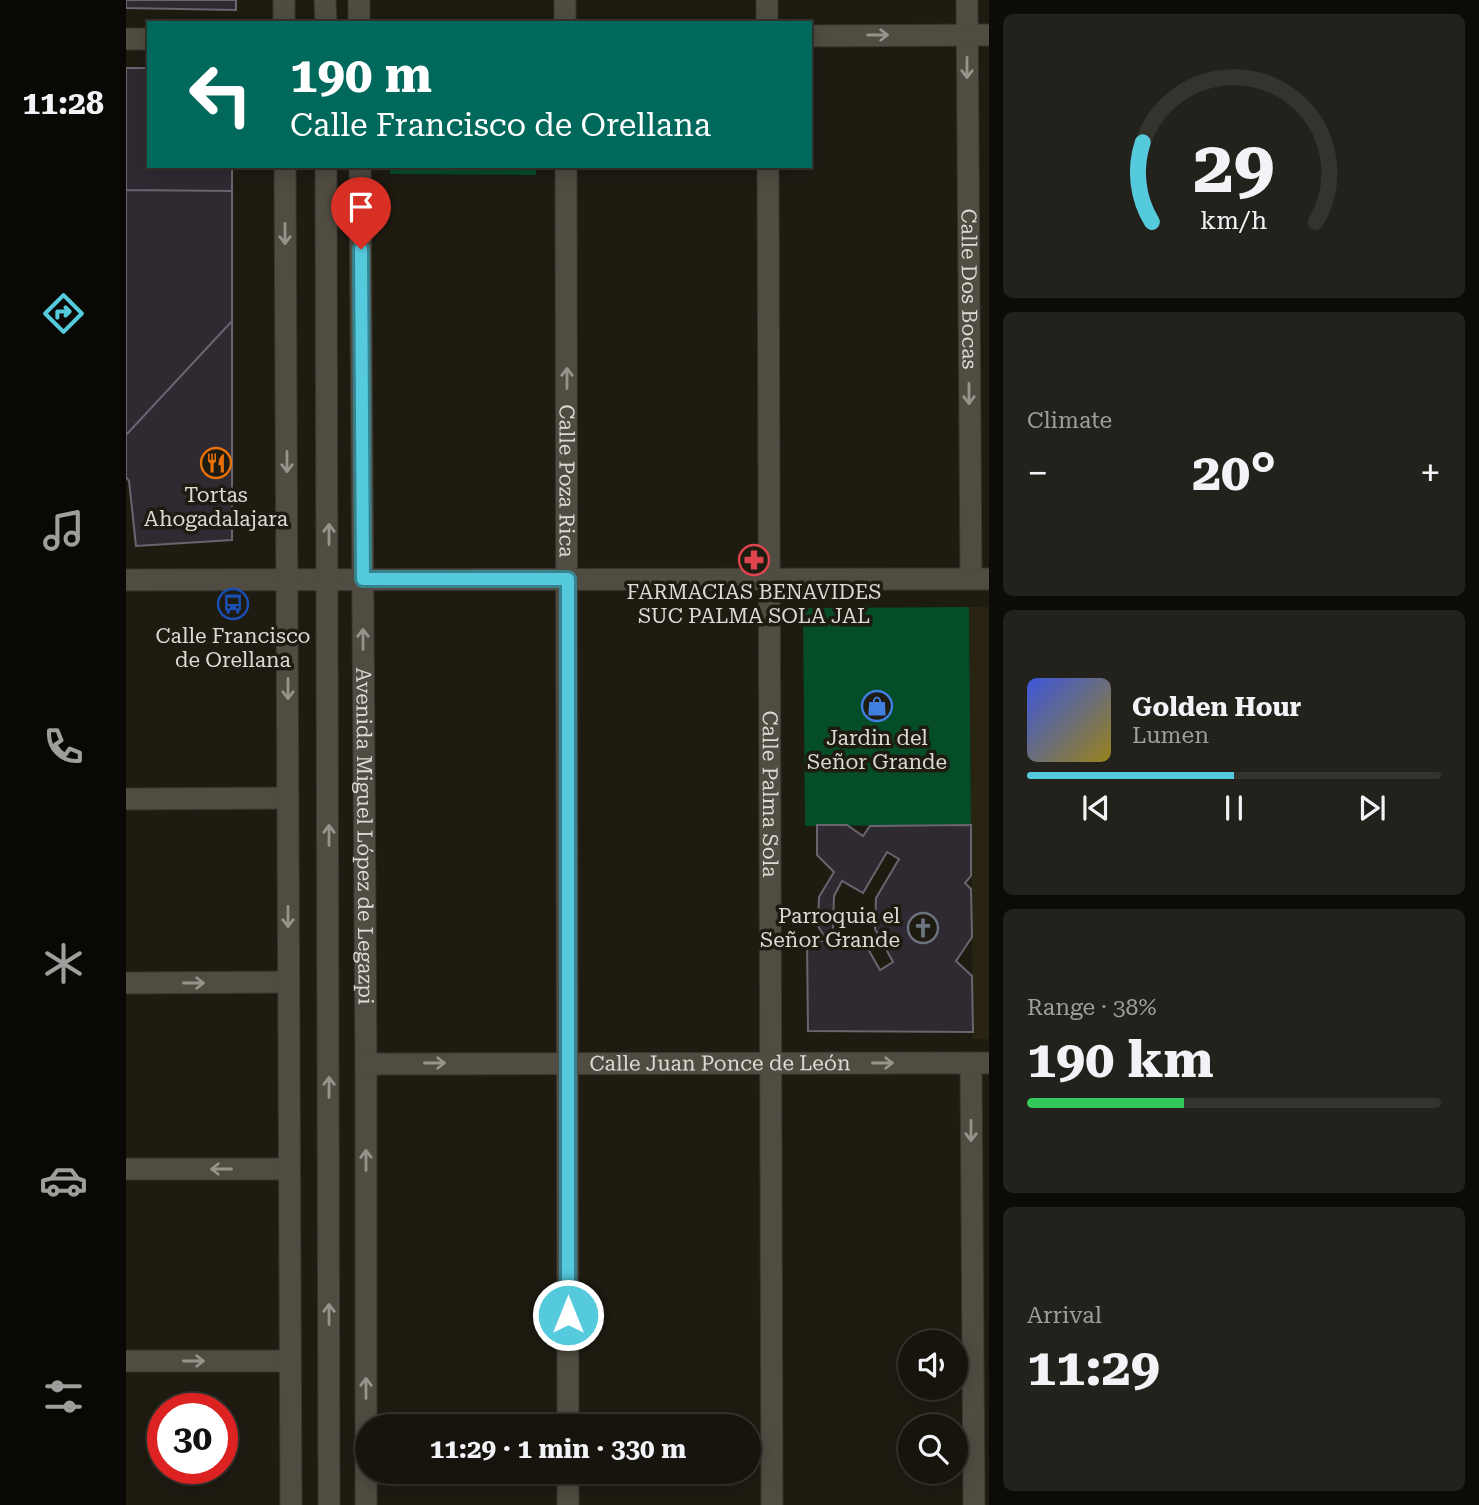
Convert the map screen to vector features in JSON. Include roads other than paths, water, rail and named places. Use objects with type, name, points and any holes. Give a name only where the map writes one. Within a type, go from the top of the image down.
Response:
[{"type":"street","points":[[284,0],[284,21]]},
{"type":"street","points":[[325,0],[326,21]]},
{"type":"street","points":[[359,0],[359,21]]},
{"type":"street","points":[[565,0],[565,21]]},
{"type":"street","points":[[766,0],[767,21]]},
{"type":"street","name":"Calle Dos Bocas","points":[[967,0],[980,579]]},
{"type":"street","points":[[812,36],[989,35]]},
{"type":"street","points":[[126,39],[147,38]]},
{"type":"street","points":[[285,168],[291,1505]]},
{"type":"street","name":"Avenida Miguel López de Legazpi","points":[[326,168],[329,1505]]},
{"type":"street","name":"Avenida Miguel López de Legazpi","points":[[360,168],[366,1505]]},
{"type":"street","name":"Calle Poza Rica","points":[[566,168],[568,1414]]},
{"type":"street","name":"Calle Palma Sola","points":[[768,168],[772,1505]]},
{"type":"street","points":[[126,580],[980,579]]},
{"type":"street","points":[[126,799],[288,798]]},
{"type":"street","points":[[126,983],[288,982]]},
{"type":"street","points":[[974,1505],[980,1063]]},
{"type":"street","name":"Calle Juan Ponce de León","points":[[366,1064],[980,1063]]},
{"type":"street","points":[[126,1169],[289,1169]]},
{"type":"street","points":[[126,1361],[290,1361]]},
{"type":"street","points":[[568,1484],[568,1505]]},
{"type":"place","name":"Tortas Ahogadalajara","points":[[216,463]]},
{"type":"place","name":"FARMACIAS BENAVIDES SUC PALMA SOLA JAL","points":[[754,560]]},
{"type":"place","name":"Calle Francisco de Orellana","points":[[233,604]]},
{"type":"place","name":"Jardin del Señor Grande","points":[[877,706]]},
{"type":"place","name":"Parroquia el Señor Grande","points":[[923,928]]}]
